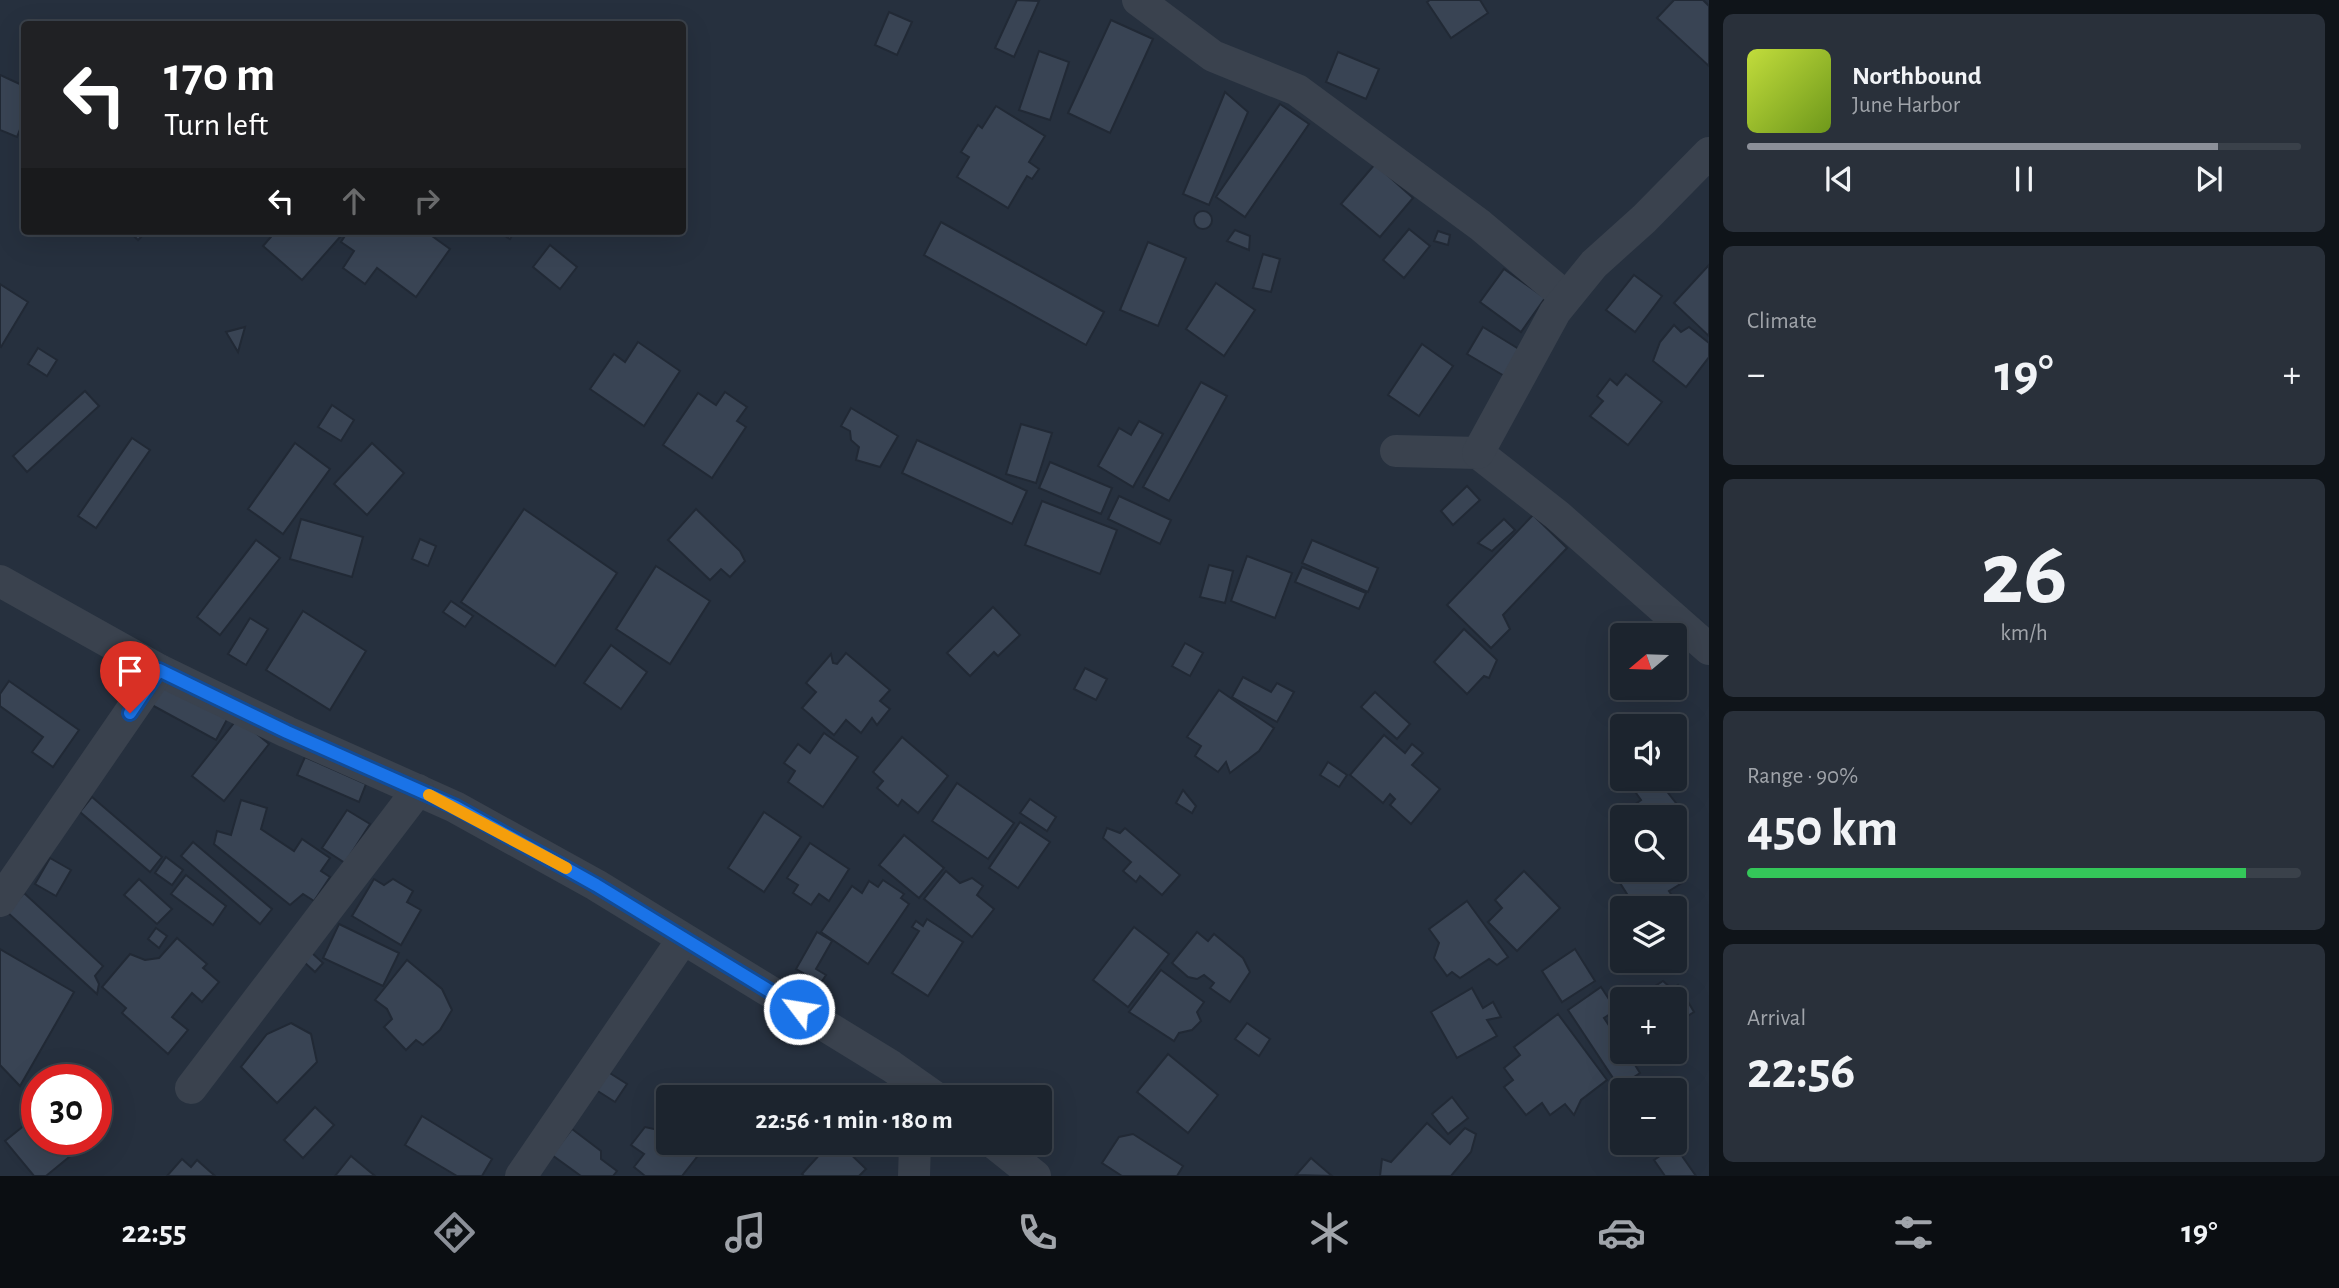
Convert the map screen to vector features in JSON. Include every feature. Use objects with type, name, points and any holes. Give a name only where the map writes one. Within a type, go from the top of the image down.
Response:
[{"type":"street","points":[[1138,0],[1213,56],[1297,90],[1480,225],[1566,298]]},
{"type":"street","points":[[1478,453],[1555,312],[1594,264],[1644,219],[1709,153]]},
{"type":"street","points":[[1396,451],[1478,453],[1557,515],[1709,649]]},
{"type":"street","points":[[0,581],[159,670],[287,732],[456,807],[596,885],[911,1085]]},
{"type":"street","points":[[0,901],[159,670]]},
{"type":"street","points":[[191,1088],[418,790]]},
{"type":"street","points":[[521,1176],[682,939]]},
{"type":"street","points":[[914,1176],[915,1155]]},
{"type":"street","points":[[1009,1155],[1035,1176]]},
{"type":"building","points":[[1017,0],[1039,1],[1014,57],[995,48]]},
{"type":"building","points":[[1480,0],[1488,13],[1451,38],[1427,2]]},
{"type":"building","points":[[1674,0],[1703,0],[1709,6],[1709,66],[1657,18]]},
{"type":"building","points":[[889,12],[912,22],[897,55],[875,45]]},
{"type":"building","points":[[1111,20],[1153,39],[1110,133],[1068,113]]},
{"type":"building","points":[[1039,51],[1069,62],[1050,120],[1019,110]]},
{"type":"building","points":[[1338,52],[1379,69],[1366,99],[1326,82]]},
{"type":"building","points":[[0,75],[21,85],[21,127],[17,137],[0,130]]},
{"type":"building","points":[[1225,92],[1248,112],[1209,205],[1183,194]]},
{"type":"building","points":[[1280,104],[1309,124],[1245,217],[1216,197]]},
{"type":"building","points":[[996,106],[1045,136],[1029,162],[1039,169],[1032,179],[1027,176],[1008,208],[957,177],[969,157],[961,152],[978,125],[982,128]]},
{"type":"building","points":[[1375,164],[1413,198],[1380,237],[1341,204]]},
{"type":"building","points":[[1203,211],[1210,213],[1210,227],[1203,229],[1196,227],[1194,220],[1196,213]]},
{"type":"building","points":[[941,222],[1104,312],[1086,345],[924,255]]},
{"type":"building","points":[[1409,229],[1430,246],[1404,278],[1383,260]]},
{"type":"building","points":[[1235,230],[1250,236],[1249,250],[1227,241]]},
{"type":"building","points":[[1438,231],[1450,235],[1448,245],[1434,241]]},
{"type":"building","points":[[273,235],[340,237],[302,280],[263,246]]},
{"type":"building","points":[[345,235],[431,235],[450,249],[416,297],[377,268],[365,284],[343,268],[354,251],[341,242]]},
{"type":"building","points":[[1148,242],[1186,258],[1158,326],[1120,310]]},
{"type":"building","points":[[550,245],[577,267],[560,289],[533,267]]},
{"type":"building","points":[[1263,254],[1280,259],[1271,292],[1253,288]]},
{"type":"building","points":[[1709,265],[1709,336],[1674,303]]},
{"type":"building","points":[[1504,269],[1545,298],[1521,332],[1480,302]]},
{"type":"building","points":[[1634,275],[1662,296],[1635,332],[1606,310]]},
{"type":"building","points":[[1216,283],[1255,310],[1224,356],[1186,329]]},
{"type":"building","points":[[0,284],[28,302],[1,347],[0,346]]},
{"type":"building","points":[[1674,325],[1681,332],[1689,327],[1709,343],[1709,357],[1686,387],[1653,361],[1660,342]]},
{"type":"building","points":[[245,327],[238,352],[226,332]]},
{"type":"building","points":[[1483,327],[1522,351],[1506,377],[1467,354]]},
{"type":"building","points":[[638,342],[680,371],[644,426],[590,389],[614,354],[625,362]]},
{"type":"building","points":[[1422,344],[1453,366],[1419,416],[1388,395]]},
{"type":"building","points":[[38,348],[57,360],[47,376],[28,364]]},
{"type":"building","points":[[1626,374],[1662,402],[1628,445],[1590,416],[1603,401],[1597,396],[1610,379],[1617,385]]},
{"type":"building","points":[[1201,382],[1227,396],[1169,501],[1143,487]]},
{"type":"building","points":[[85,391],[99,406],[27,472],[13,456]]},
{"type":"building","points":[[725,392],[747,407],[737,421],[746,427],[712,478],[663,445],[698,393],[716,405]]},
{"type":"building","points":[[332,405],[354,420],[341,441],[318,427]]},
{"type":"building","points":[[851,408],[898,436],[880,467],[856,460],[859,447],[851,440],[850,431],[841,426]]},
{"type":"building","points":[[1139,421],[1163,434],[1133,487],[1098,466],[1119,428],[1131,435]]},
{"type":"building","points":[[1021,424],[1052,433],[1036,483],[1006,474]]},
{"type":"building","points":[[132,438],[150,450],[96,528],[78,516]]},
{"type":"building","points":[[917,440],[1027,491],[1012,524],[902,473]]},
{"type":"building","points":[[295,443],[330,469],[283,534],[248,509]]},
{"type":"building","points":[[372,443],[404,473],[367,515],[334,484]]},
{"type":"building","points":[[1050,462],[1112,488],[1101,514],[1039,488]]},
{"type":"building","points":[[1467,486],[1480,500],[1453,525],[1441,511]]},
{"type":"building","points":[[1119,496],[1171,520],[1160,544],[1108,519]]},
{"type":"building","points":[[1042,501],[1117,530],[1100,574],[1025,545]]},
{"type":"building","points":[[524,509],[617,573],[555,666],[461,602]]},
{"type":"building","points":[[696,509],[740,551],[745,561],[730,577],[721,569],[710,580],[668,540]]},
{"type":"building","points":[[1533,515],[1567,548],[1503,615],[1510,629],[1491,648],[1447,605]]},
{"type":"building","points":[[301,519],[363,537],[352,577],[290,559]]},
{"type":"building","points":[[1504,519],[1515,530],[1492,551],[1478,543]]},
{"type":"building","points":[[420,539],[436,546],[428,566],[412,559]]},
{"type":"building","points":[[256,540],[280,558],[220,635],[197,617]]},
{"type":"building","points":[[1312,540],[1378,568],[1368,592],[1302,563]]},
{"type":"building","points":[[1247,556],[1292,573],[1275,618],[1231,601]]},
{"type":"building","points":[[1209,565],[1233,571],[1225,603],[1200,597]]},
{"type":"building","points":[[656,566],[710,601],[670,664],[616,629]]},
{"type":"building","points":[[1302,567],[1366,593],[1359,609],[1295,582]]},
{"type":"building","points":[[451,601],[473,616],[465,627],[443,612]]},
{"type":"building","points":[[993,607],[1020,635],[998,656],[994,652],[970,676],[947,653]]},
{"type":"building","points":[[303,611],[366,651],[330,710],[266,670]]},
{"type":"building","points":[[250,618],[268,629],[246,665],[228,654]]},
{"type":"building","points":[[1464,629],[1497,660],[1489,678],[1484,676],[1467,694],[1434,662]]},
{"type":"building","points":[[1185,643],[1203,653],[1190,676],[1172,666]]},
{"type":"building","points":[[611,645],[647,672],[621,709],[584,683]]},
{"type":"building","points":[[846,653],[890,690],[880,701],[890,709],[877,725],[872,718],[861,733],[846,720],[834,735],[802,708],[816,692],[806,683],[831,654],[833,663],[837,664]]},
{"type":"building","points":[[1085,668],[1107,679],[1096,700],[1074,689]]},
{"type":"building","points":[[1243,677],[1271,692],[1277,683],[1294,692],[1277,722],[1232,697]]},
{"type":"building","points":[[163,678],[230,714],[216,740],[150,704]]},
{"type":"building","points":[[9,681],[79,730],[53,767],[32,752],[43,737],[0,706],[0,694]]},
{"type":"building","points":[[1219,690],[1274,728],[1259,751],[1230,773],[1226,762],[1218,772],[1195,756],[1201,746],[1187,737]]},
{"type":"building","points":[[1375,692],[1410,724],[1397,739],[1361,707]]},
{"type":"building","points":[[238,718],[269,744],[224,801],[192,776]]},
{"type":"building","points":[[824,733],[858,757],[823,807],[788,782],[795,771],[784,763],[798,744],[810,753]]},
{"type":"building","points":[[1384,735],[1405,753],[1412,744],[1423,753],[1412,765],[1440,789],[1411,824],[1390,805],[1395,799],[1390,794],[1383,803],[1350,775]]},
{"type":"building","points":[[902,737],[948,776],[918,813],[902,800],[898,806],[877,788],[883,781],[873,772]]},
{"type":"building","points":[[305,757],[366,784],[359,802],[297,775]]},
{"type":"building","points":[[1328,762],[1347,775],[1339,787],[1320,775]]},
{"type":"building","points":[[957,783],[1014,823],[988,859],[932,821]]},
{"type":"building","points":[[1183,790],[1196,806],[1192,813],[1176,803]]},
{"type":"building","points":[[1635,791],[1666,791],[1676,803],[1634,805],[1641,800]]},
{"type":"building","points":[[92,797],[162,857],[150,872],[80,812]]},
{"type":"building","points":[[1030,799],[1056,817],[1047,831],[1020,813]]},
{"type":"building","points":[[241,800],[267,808],[261,829],[294,851],[302,839],[330,858],[321,871],[330,877],[314,901],[303,894],[290,905],[214,844],[217,831],[231,835]]},
{"type":"building","points":[[347,810],[370,824],[345,863],[322,848]]},
{"type":"building","points":[[764,812],[801,837],[764,892],[728,868]]},
{"type":"building","points":[[1020,822],[1050,842],[1018,888],[989,868]]},
{"type":"building","points":[[1107,828],[1120,833],[1125,828],[1180,875],[1162,895],[1140,876],[1136,882],[1123,871],[1131,862],[1103,838]]},
{"type":"building","points":[[904,835],[944,868],[919,898],[879,865]]},
{"type":"building","points":[[193,842],[272,909],[260,924],[181,856]]},
{"type":"building","points":[[810,843],[849,869],[829,901],[819,894],[811,905],[793,893],[798,885],[787,878]]},
{"type":"building","points":[[166,857],[183,870],[172,885],[155,873]]},
{"type":"building","points":[[50,858],[71,870],[56,896],[35,884]]},
{"type":"building","points":[[946,871],[960,883],[972,878],[983,886],[977,895],[994,909],[972,937],[924,899]]},
{"type":"building","points":[[1524,871],[1560,908],[1517,951],[1488,922],[1502,908],[1495,900]]},
{"type":"building","points":[[186,875],[226,906],[213,925],[171,894]]},
{"type":"building","points":[[139,879],[172,909],[157,924],[124,895]]},
{"type":"building","points":[[374,879],[384,885],[393,879],[413,891],[407,902],[421,910],[401,945],[352,916]]},
{"type":"building","points":[[883,880],[904,894],[901,898],[909,904],[868,964],[821,932],[852,886],[862,893],[869,881],[878,887]]},
{"type":"building","points":[[1620,883],[1682,883],[1669,891],[1672,896],[1628,896]]},
{"type":"building","points":[[24,893],[103,966],[95,976],[99,984],[97,994],[7,912]]},
{"type":"building","points":[[1467,901],[1508,957],[1497,965],[1489,959],[1460,978],[1452,972],[1447,976],[1434,958],[1439,943],[1429,929]]},
{"type":"building","points":[[927,919],[963,942],[928,996],[892,973],[919,931],[912,927],[916,921],[923,926]]},
{"type":"building","points":[[339,924],[399,953],[383,986],[323,958]]},
{"type":"building","points":[[1134,927],[1169,954],[1128,1007],[1093,980]]},
{"type":"building","points":[[156,928],[167,936],[159,948],[148,939]]},
{"type":"building","points":[[817,932],[832,941],[816,969],[826,975],[821,983],[796,969]]},
{"type":"building","points":[[1197,932],[1208,941],[1214,934],[1243,958],[1250,972],[1230,1002],[1210,988],[1214,983],[1204,975],[1197,979],[1188,977],[1172,963]]},
{"type":"building","points":[[177,938],[207,964],[203,968],[219,982],[202,1002],[192,993],[172,1017],[188,1030],[168,1054],[122,1013],[126,1008],[102,987],[130,954],[145,960],[159,958]]},
{"type":"building","points":[[0,949],[74,992],[33,1064],[21,1064],[20,1086],[0,1065]]},
{"type":"building","points":[[1575,949],[1595,981],[1562,1002],[1542,971]]},
{"type":"building","points":[[312,953],[323,963],[315,972],[304,962]]},
{"type":"building","points":[[407,960],[442,989],[452,1010],[440,1030],[423,1045],[416,1040],[406,1050],[384,1027],[392,1019],[387,1009],[375,1000]]},
{"type":"building","points":[[1161,970],[1204,1002],[1197,1012],[1201,1021],[1192,1030],[1179,1033],[1174,1041],[1129,1012]]},
{"type":"building","points":[[1663,981],[1670,987],[1654,987]]},
{"type":"building","points":[[1601,987],[1610,1001],[1610,1014],[1604,1018],[1610,1027],[1610,1064],[1634,1064],[1640,1073],[1632,1078],[1613,1078],[1568,1010]]},
{"type":"building","points":[[1472,988],[1483,1008],[1493,1002],[1501,1017],[1487,1020],[1497,1036],[1457,1058],[1431,1012]]},
{"type":"building","points":[[1687,1000],[1694,1012],[1687,1016]]},
{"type":"building","points":[[1558,1014],[1607,1080],[1581,1100],[1574,1115],[1565,1104],[1550,1115],[1542,1103],[1526,1115],[1504,1087],[1513,1080],[1504,1068],[1520,1055],[1514,1047]]},
{"type":"building","points":[[291,1023],[311,1034],[317,1062],[277,1103],[241,1067],[267,1034]]},
{"type":"building","points":[[1247,1023],[1270,1039],[1259,1056],[1235,1039]]},
{"type":"building","points":[[1168,1054],[1218,1095],[1188,1133],[1137,1092]]},
{"type":"building","points":[[605,1070],[627,1084],[615,1102],[593,1088]]},
{"type":"building","points":[[1452,1097],[1468,1118],[1448,1134],[1432,1114]]},
{"type":"building","points":[[315,1107],[334,1125],[303,1158],[284,1140]]},
{"type":"building","points":[[422,1116],[492,1159],[482,1176],[457,1176],[405,1145]]},
{"type":"building","points":[[1427,1123],[1450,1144],[1465,1128],[1476,1134],[1471,1152],[1451,1176],[1380,1176],[1382,1159],[1391,1162]]},
{"type":"building","points":[[645,1127],[656,1130],[656,1155],[698,1155],[682,1176],[645,1176],[634,1167],[644,1154],[631,1145]]},
{"type":"building","points":[[21,1128],[21,1155],[72,1155],[46,1176],[34,1176],[5,1141]]},
{"type":"building","points":[[572,1129],[601,1151],[601,1159],[617,1171],[613,1176],[581,1176],[552,1155]]},
{"type":"building","points":[[1133,1134],[1183,1166],[1177,1176],[1122,1176],[1102,1163],[1119,1137]]},
{"type":"building","points":[[819,1155],[851,1155],[866,1169],[859,1176],[802,1174]]},
{"type":"building","points":[[1662,1155],[1681,1155],[1696,1176],[1665,1176],[1654,1160]]},
{"type":"building","points":[[351,1156],[375,1176],[335,1176]]},
{"type":"building","points":[[1311,1158],[1332,1176],[1296,1175]]},
{"type":"building","points":[[182,1159],[191,1167],[197,1160],[215,1176],[167,1176]]},
{"type":"slow traffic","points":[[429,795],[456,807],[566,868]]},
{"type":"route","points":[[130,713],[159,670],[287,732],[456,807],[596,885],[799,1009]]}]
